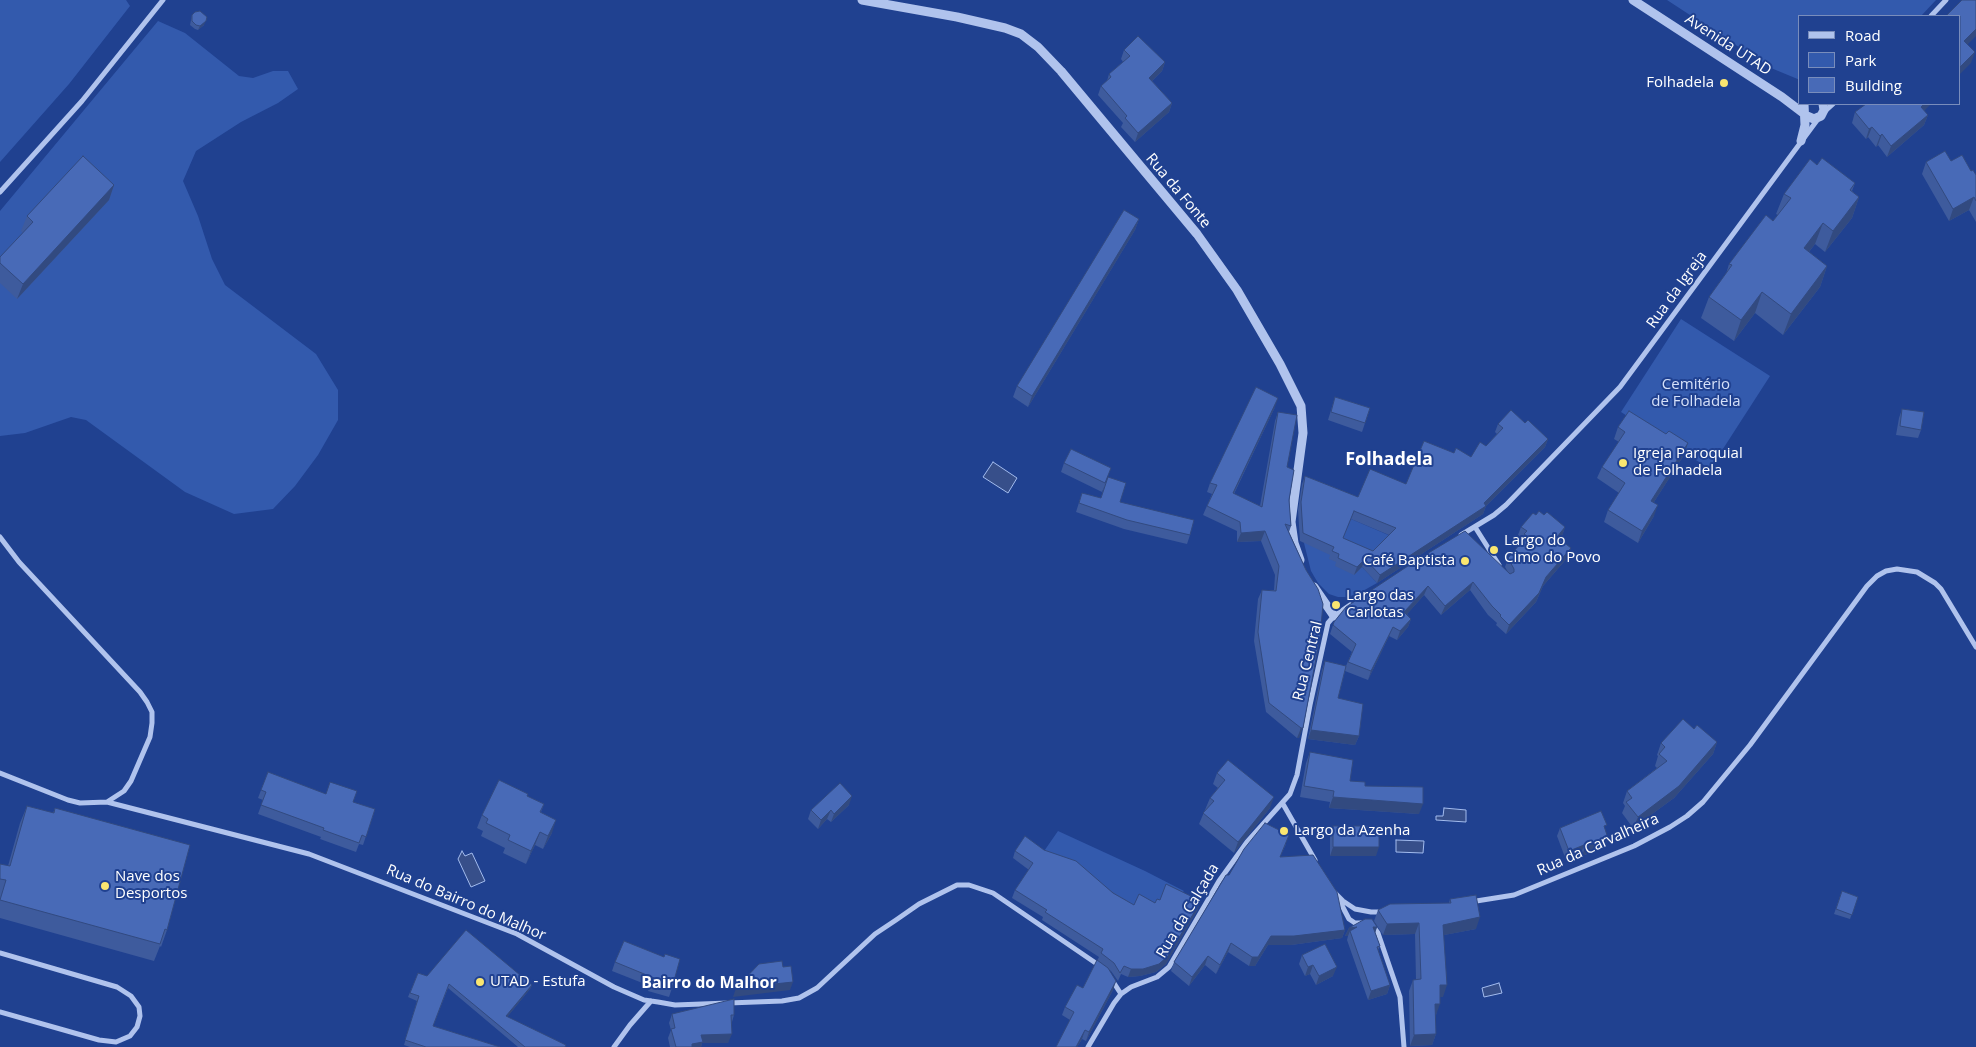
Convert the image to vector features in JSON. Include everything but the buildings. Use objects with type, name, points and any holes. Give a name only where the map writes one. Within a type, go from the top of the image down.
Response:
[{"type":"street","points":[[0,192],[82,101],[163,0]]},
{"type":"street","name":"Rua da Fonte","points":[[862,0],[1004,28],[1021,34],[1038,47],[1061,71],[1197,234],[1238,290],[1280,364],[1301,406],[1303,433],[1292,510],[1294,543],[1305,570]]},
{"type":"street","name":"Avenida UTAD","points":[[1633,0],[1805,114]]},
{"type":"street","points":[[1932,15],[1946,0]]},
{"type":"street","points":[[1782,97],[1798,100]]},
{"type":"street","points":[[1801,140],[1805,125],[1804,105]]},
{"type":"street","points":[[1805,114],[1814,119],[1822,115],[1823,105]]},
{"type":"street","name":"Rua da Igreja","points":[[1475,527],[1506,505],[1624,382],[1801,140],[1832,105]]},
{"type":"street","points":[[1453,539],[1475,527],[1502,570]]},
{"type":"street","points":[[0,538],[136,688],[152,712],[150,737],[138,768],[124,791],[107,802]]},
{"type":"street","name":"Rua da Carvalheira","points":[[1463,903],[1514,895],[1634,846],[1687,816],[1703,802],[1750,745],[1857,599],[1877,576],[1886,571],[1896,569],[1917,572],[1935,583],[1941,589],[1976,647]]},
{"type":"street","points":[[1310,581],[1334,616]]},
{"type":"street","name":"Rua Central","points":[[1283,804],[1295,782],[1328,623],[1334,616],[1354,602]]},
{"type":"street","name":"Rua do Bairro do Malhor","points":[[0,773],[68,800],[80,803],[107,802],[318,857],[517,934],[614,987],[651,1001],[675,1005],[782,1001],[799,998],[817,988],[875,934],[919,904],[957,886],[969,885],[993,892],[1106,972],[1122,994]]},
{"type":"street","points":[[1283,804],[1319,868]]},
{"type":"street","name":"Rua da Calçada","points":[[1122,994],[1131,987],[1156,976],[1169,967],[1215,887],[1247,842],[1283,804]]},
{"type":"street","points":[[1332,889],[1349,906],[1363,912],[1388,911]]},
{"type":"street","points":[[1337,895],[1348,919],[1355,923],[1371,924],[1378,931],[1400,997],[1404,1047]]},
{"type":"street","points":[[0,953],[117,987],[131,996],[139,1007],[140,1016],[137,1027],[130,1036],[116,1042],[99,1040],[0,1012]]},
{"type":"street","points":[[1088,1047],[1114,1003],[1122,994]]},
{"type":"street","points":[[614,1047],[630,1024],[651,1001]]},
{"type":"green space","points":[[0,0],[126,0],[130,6],[69,84],[0,162]]},
{"type":"green space","points":[[1667,0],[1936,0],[1922,15],[1798,15],[1798,79],[1771,68]]},
{"type":"green space","points":[[158,21],[185,33],[239,76],[253,78],[273,71],[288,71],[298,89],[278,103],[241,122],[196,151],[183,181],[198,216],[212,259],[225,285],[316,354],[338,390],[338,420],[318,455],[295,486],[273,509],[234,514],[185,492],[86,420],[71,417],[25,433],[0,436],[0,211]]},
{"type":"green space","name":"Cemitério de Folhadela","points":[[1681,319],[1770,376],[1710,469],[1621,412]]},
{"type":"green space","points":[[1351,519],[1393,537],[1362,567],[1377,583],[1348,597],[1338,597],[1329,594],[1318,583],[1311,571],[1304,543],[1342,540]]},
{"type":"green space","points":[[1058,831],[1184,891],[1176,898],[1157,907],[1131,913],[1040,857]]},
{"type":"shaded area","points":[[993,462],[1017,478],[1008,493],[983,477]]},
{"type":"shaded area","points":[[1444,808],[1466,810],[1466,822],[1436,820],[1436,816],[1443,816]]},
{"type":"shaded area","points":[[1396,840],[1424,841],[1423,853],[1396,852]]},
{"type":"shaded area","points":[[462,851],[465,856],[472,853],[485,881],[471,887],[458,859]]},
{"type":"shaded area","points":[[1499,983],[1502,993],[1484,997],[1482,988]]},
{"type":"place","name":"Folhadela","points":[[1724,83]]},
{"type":"place","name":"Igreja Paroquial de Folhadela","points":[[1623,463]]},
{"type":"place","name":"Largo do Cimo do Povo","points":[[1494,550]]},
{"type":"place","name":"Café Baptista","points":[[1465,561]]},
{"type":"place","name":"Largo das Carlotas","points":[[1336,605]]},
{"type":"place","name":"Largo da Azenha","points":[[1284,831]]},
{"type":"place","name":"Nave dos Desportos","points":[[105,886]]},
{"type":"place","name":"UTAD - Estufa","points":[[480,982]]},
{"type":"district","name":"Folhadela","points":[[1389,460]]},
{"type":"district","name":"Bairro do Malhor","points":[[709,983]]}]
